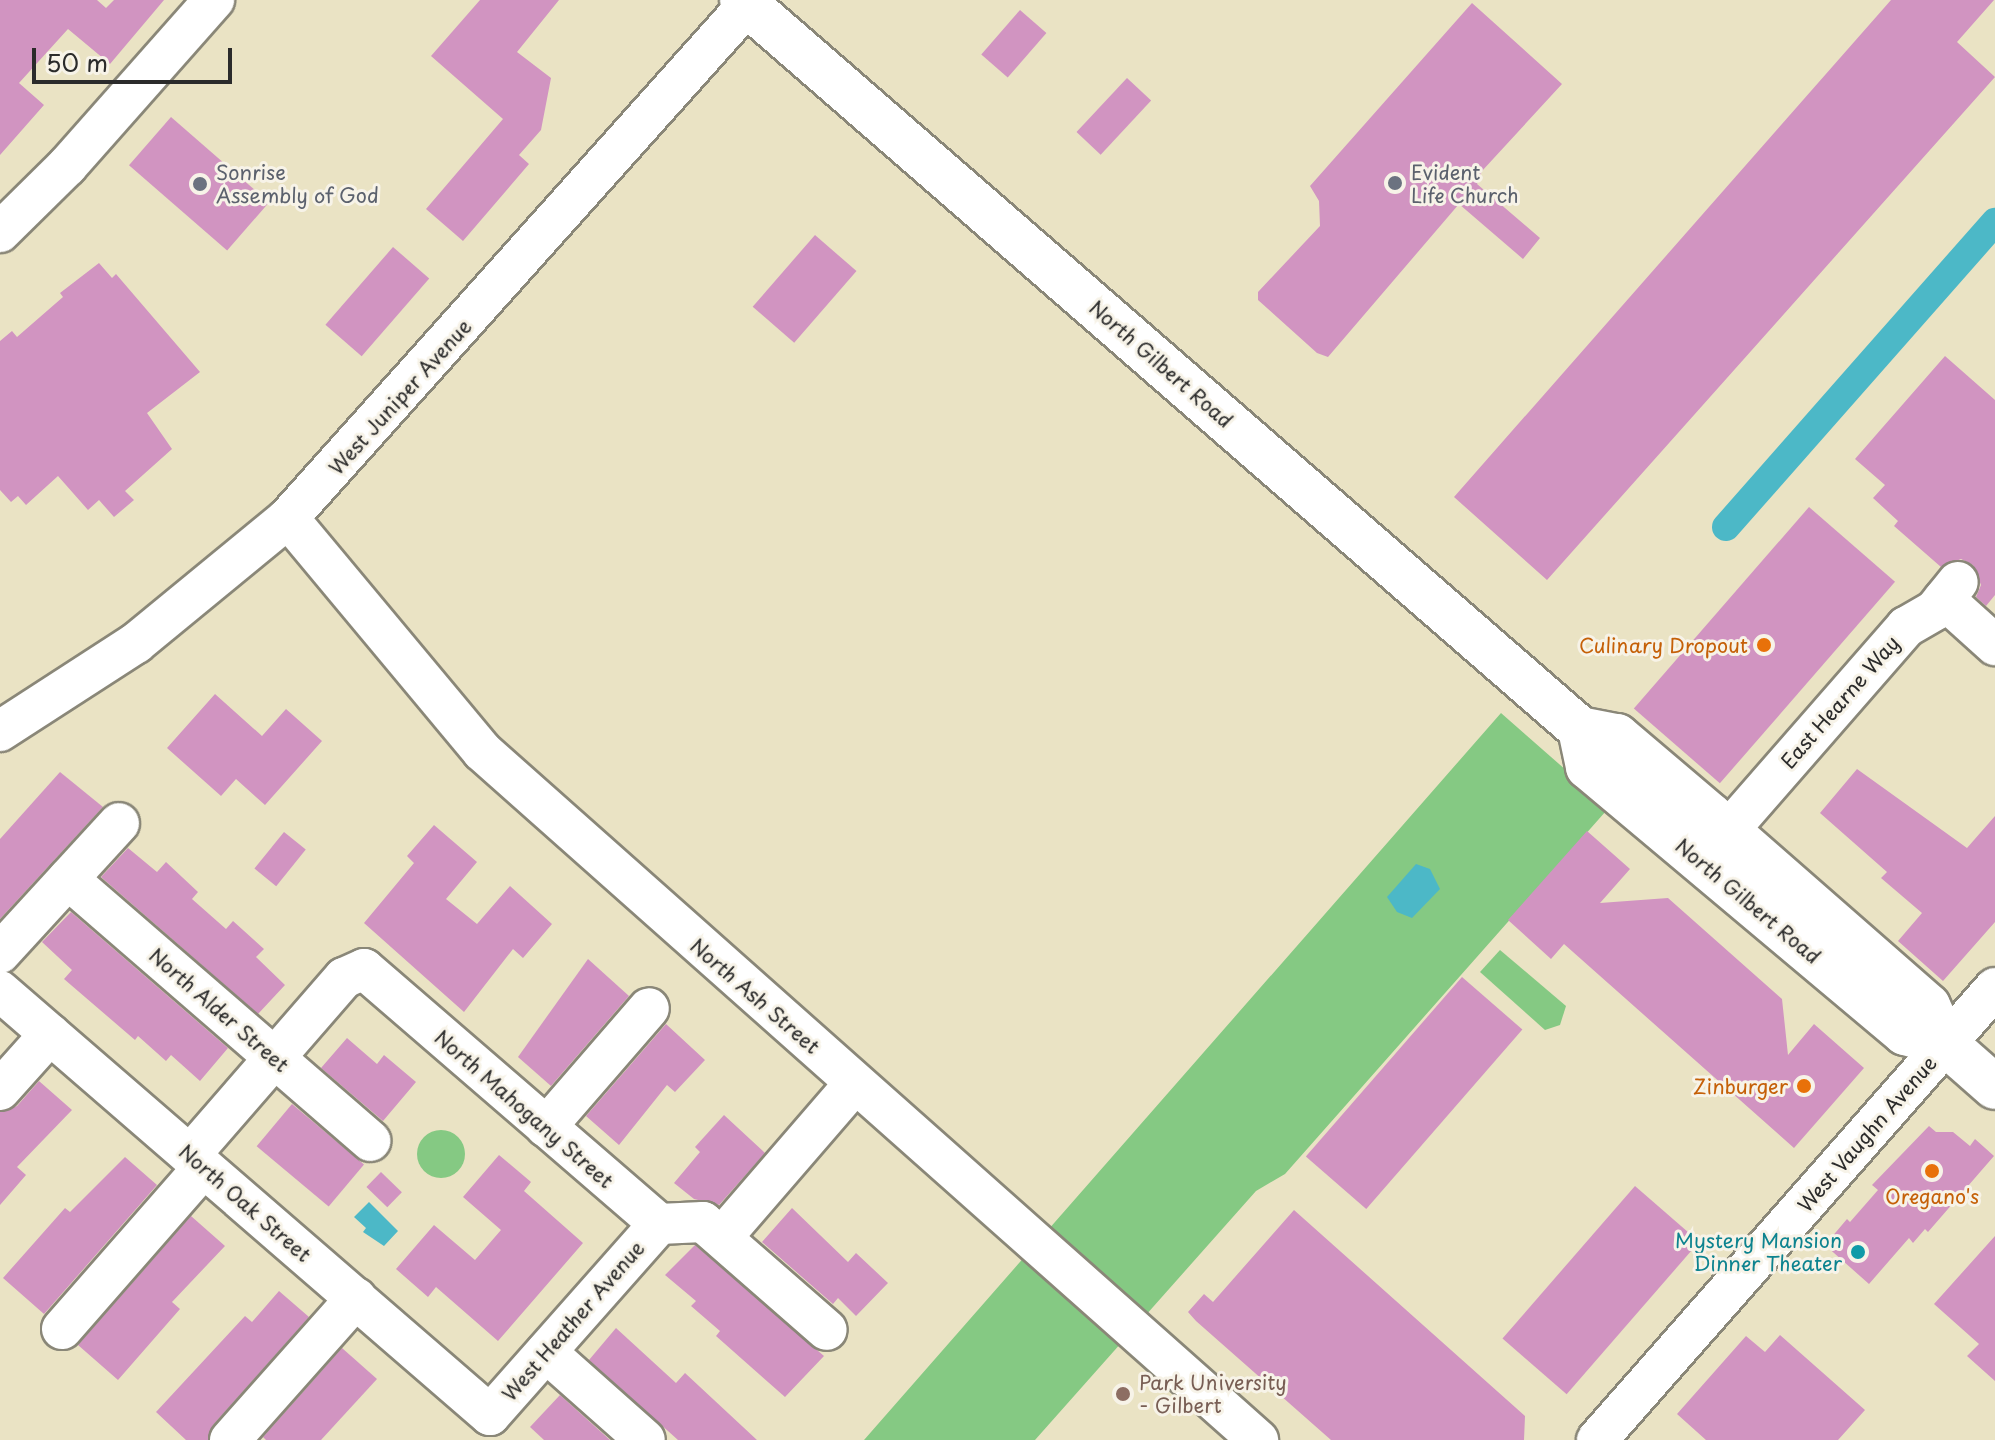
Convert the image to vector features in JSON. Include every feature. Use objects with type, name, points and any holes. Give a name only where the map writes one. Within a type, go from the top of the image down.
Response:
[{"type":"main road","name":"North Gilbert Road","points":[[747,2],[1580,729],[1617,736],[1728,831],[1928,1006],[1946,1044],[1995,1087]]},
{"type":"main road","name":"North Gilbert Road","points":[[1580,729],[1588,767],[1905,1033],[1946,1044]]},
{"type":"street","points":[[0,232],[67,166],[214,0]]},
{"type":"street","name":"West Juniper Avenue","points":[[0,731],[136,643],[288,518],[747,2]]},
{"type":"street","name":"North Ash Street","points":[[288,518],[482,751],[1258,1440]]},
{"type":"street","name":"East Hearne Way","points":[[1728,831],[1906,627],[1951,591],[1995,645]]},
{"type":"street","points":[[0,953],[119,823]]},
{"type":"street","name":"North Alder Street","points":[[68,879],[370,1141]]},
{"type":"street","name":"North Mahogany Street","points":[[274,1058],[344,978],[364,969],[659,1224]]},
{"type":"street","name":"West Vaughn Avenue","points":[[1597,1440],[1995,988]]},
{"type":"street","name":"North Oak Street","points":[[0,991],[356,1298],[495,1428]]},
{"type":"street","points":[[546,1127],[649,1008]]},
{"type":"street","points":[[0,1090],[50,1034]]},
{"type":"street","points":[[62,1329],[197,1161],[274,1058]]},
{"type":"street","points":[[827,1330],[713,1229],[855,1083]]},
{"type":"street","name":"West Heather Avenue","points":[[495,1428],[546,1352],[659,1224],[713,1229]]},
{"type":"street","points":[[230,1440],[356,1298]]},
{"type":"street","points":[[546,1352],[645,1440]]},
{"type":"green space","points":[[1501,713],[1608,807],[1606,811],[1285,1174],[1256,1191],[1035,1440],[864,1440]]},
{"type":"green space","points":[[1500,950],[1566,1006],[1560,1025],[1545,1030],[1480,972]]},
{"type":"green space","points":[[441,1130],[458,1137],[465,1154],[458,1171],[441,1178],[424,1171],[417,1154],[424,1137]]},
{"type":"water","points":[[1416,864],[1430,869],[1440,889],[1412,918],[1397,912],[1387,897]]},
{"type":"water","points":[[369,1202],[398,1231],[384,1246],[363,1232],[366,1228],[354,1217]]},
{"type":"building","points":[[0,0],[97,0],[106,8],[114,0],[164,0],[110,64],[68,29],[19,83],[44,105],[0,155]]},
{"type":"building","points":[[480,0],[559,0],[517,52],[551,78],[541,130],[519,155],[529,164],[463,241],[426,209],[503,119],[431,56]]},
{"type":"building","points":[[1891,0],[1994,0],[1957,42],[1995,77],[1547,580],[1454,497]]},
{"type":"building","name":"Evident Life Church","points":[[1472,3],[1562,84],[1482,171],[1477,184],[1540,238],[1523,259],[1459,204],[1328,357],[1317,353],[1258,300],[1258,292],[1320,226],[1319,201],[1310,186]]},
{"type":"building","points":[[1020,10],[1046,33],[1008,77],[981,55]]},
{"type":"building","points":[[1127,78],[1151,101],[1101,155],[1077,132]]},
{"type":"building","name":"Sonrise Assembly of God","points":[[171,117],[269,202],[227,251],[129,165]]},
{"type":"building","points":[[815,235],[857,271],[794,343],[753,307]]},
{"type":"building","points":[[393,247],[429,278],[362,356],[325,325]]},
{"type":"building","points":[[99,263],[112,278],[116,274],[200,372],[147,413],[172,449],[125,491],[134,500],[114,517],[99,500],[88,510],[58,476],[26,505],[18,496],[11,502],[0,490],[0,341],[12,331],[17,337],[63,297],[60,293]]},
{"type":"building","points":[[1945,356],[1995,400],[1995,595],[1986,606],[1976,597],[1981,585],[1973,565],[1961,559],[1941,567],[1894,526],[1898,521],[1873,498],[1885,485],[1855,459]]},
{"type":"building","name":"Culinary Dropout","points":[[1809,507],[1895,582],[1720,783],[1634,709]]},
{"type":"building","points":[[215,694],[262,736],[286,709],[322,741],[265,805],[236,779],[221,796],[167,748]]},
{"type":"building","points":[[1857,769],[1967,848],[1995,816],[1995,922],[1943,981],[1898,941],[1922,913],[1881,878],[1887,872],[1820,813]]},
{"type":"building","points":[[60,772],[103,807],[0,919],[0,839]]},
{"type":"building","points":[[434,825],[477,862],[446,899],[477,924],[510,886],[552,924],[523,958],[513,949],[464,1012],[364,923],[414,863],[407,856]]},
{"type":"building","points":[[1587,831],[1630,869],[1600,903],[1668,898],[1782,999],[1788,1055],[1814,1024],[1864,1068],[1794,1148],[1564,944],[1551,959],[1508,920]]},
{"type":"building","points":[[284,832],[306,850],[276,886],[254,869]]},
{"type":"building","points":[[128,848],[157,872],[166,862],[198,892],[192,899],[226,929],[233,921],[264,949],[256,957],[285,985],[258,1014],[101,877]]},
{"type":"building","points":[[71,912],[228,1048],[200,1081],[171,1055],[166,1061],[138,1036],[135,1040],[64,979],[72,970],[42,942]]},
{"type":"building","points":[[588,959],[629,996],[551,1086],[518,1057]]},
{"type":"building","points":[[1462,977],[1522,1029],[1366,1209],[1306,1157]]},
{"type":"building","points":[[666,1024],[705,1060],[675,1092],[667,1085],[619,1145],[586,1116]]},
{"type":"building","points":[[347,1038],[377,1064],[384,1055],[416,1082],[383,1121],[321,1068]]},
{"type":"building","points":[[39,1081],[72,1110],[17,1167],[26,1175],[0,1205],[0,1112],[17,1106]]},
{"type":"building","points":[[292,1104],[364,1164],[329,1207],[257,1146]]},
{"type":"building","points":[[724,1115],[765,1153],[719,1205],[694,1199],[674,1183],[700,1152],[695,1147]]},
{"type":"building","name":"Oregano's","points":[[1929,1126],[1936,1132],[1953,1132],[1970,1146],[1975,1139],[1994,1156],[1928,1232],[1925,1229],[1913,1243],[1909,1238],[1869,1284],[1825,1245],[1878,1190],[1872,1185]]},
{"type":"building","points":[[499,1155],[531,1182],[524,1191],[583,1243],[498,1341],[436,1287],[428,1297],[396,1269],[434,1225],[475,1260],[501,1230],[463,1197]]},
{"type":"building","points":[[125,1157],[157,1185],[44,1314],[3,1278],[65,1208],[70,1212]]},
{"type":"building","points":[[381,1172],[402,1192],[387,1207],[366,1187]]},
{"type":"building","points":[[1635,1186],[1699,1242],[1567,1394],[1502,1338]]},
{"type":"building","points":[[792,1208],[848,1262],[856,1253],[888,1283],[856,1316],[838,1298],[833,1304],[762,1242]]},
{"type":"building","points":[[1294,1210],[1525,1416],[1524,1440],[1331,1440],[1196,1321],[1188,1312],[1204,1294],[1213,1302]]},
{"type":"building","points":[[191,1216],[225,1246],[172,1302],[180,1309],[118,1380],[78,1345]]},
{"type":"building","points":[[1995,1236],[1995,1381],[1967,1356],[1979,1344],[1934,1304]]},
{"type":"building","points":[[695,1245],[824,1356],[785,1397],[716,1336],[720,1331],[691,1306],[696,1301],[665,1275]]},
{"type":"building","points":[[279,1291],[309,1317],[213,1425],[208,1440],[186,1440],[156,1412],[245,1316],[252,1322]]},
{"type":"building","points":[[616,1328],[676,1383],[685,1373],[757,1440],[678,1440],[589,1360]]},
{"type":"building","points":[[1780,1335],[1865,1410],[1838,1440],[1706,1440],[1677,1414],[1746,1336],[1765,1352]]},
{"type":"building","points":[[342,1348],[377,1379],[321,1440],[266,1440],[263,1437]]},
{"type":"building","points":[[560,1395],[610,1440],[544,1440],[530,1427]]},
{"type":"waterway","points":[[1726,527],[1995,222]]},
{"type":"place","name":"Evident Life Church","points":[[1395,183]]},
{"type":"place","name":"Sonrise Assembly of God","points":[[200,184]]},
{"type":"place","name":"Culinary Dropout","points":[[1764,645]]},
{"type":"place","name":"Zinburger","points":[[1804,1086]]},
{"type":"place","name":"Oregano's","points":[[1932,1171]]},
{"type":"place","name":"Mystery Mansion Dinner Theater","points":[[1858,1252]]},
{"type":"place","name":"Park University - Gilbert","points":[[1123,1394]]}]
